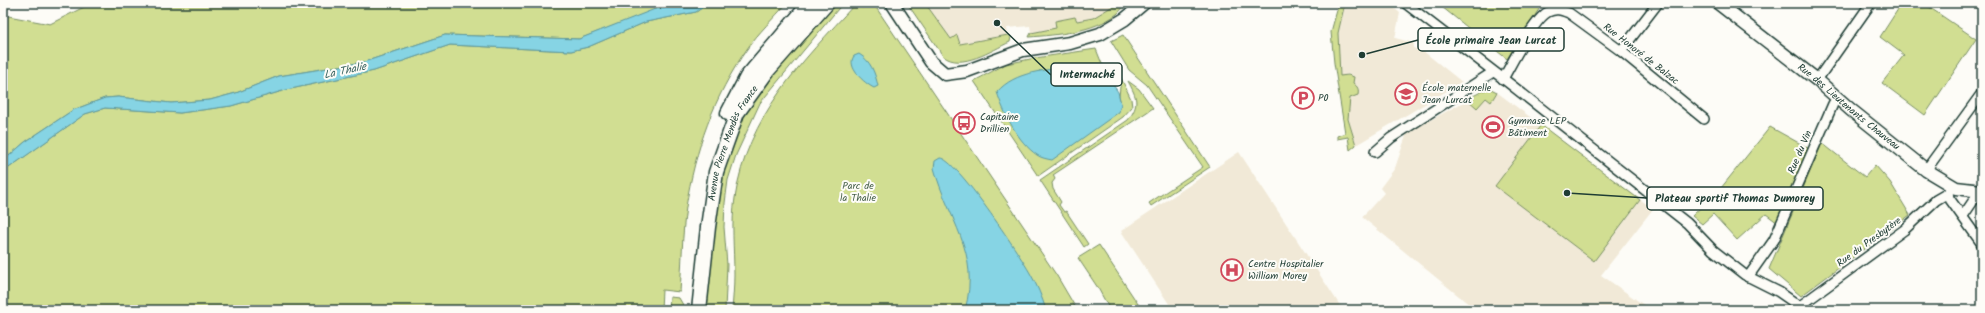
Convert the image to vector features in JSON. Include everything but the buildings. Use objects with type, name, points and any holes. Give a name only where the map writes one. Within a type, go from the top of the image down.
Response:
[{"type":"main road","name":"Avenue Pierre Mendès France","points":[[698,310],[706,184],[714,153],[732,104],[754,68],[810,3]]},
{"type":"main road","name":"Avenue Pierre Mendès France","points":[[698,310],[716,172],[737,113],[768,70],[827,3]]},
{"type":"street","points":[[892,3],[931,62],[945,74],[967,71],[1023,50],[1070,43],[1100,34],[1125,19],[1144,3]]},
{"type":"street","points":[[1404,3],[1687,223],[1713,250],[1748,277],[1762,282],[1802,308]]},
{"type":"street","points":[[1621,51],[1658,3]]},
{"type":"street","name":"Rue des Lieutenants Chauveau","points":[[1719,3],[1818,80],[1950,189],[1952,202],[1982,244]]},
{"type":"street","points":[[1818,80],[1871,3]]},
{"type":"street","name":"Rue Honoré de Balzac","points":[[1503,79],[1539,18],[1548,11],[1559,9],[1569,13],[1621,51],[1704,118]]},
{"type":"street","points":[[1375,152],[1391,138],[1493,72]]},
{"type":"street","points":[[1926,170],[1982,92]]},
{"type":"street","name":"Rue du Vin","points":[[1748,277],[1774,240],[1832,104],[1838,98]]},
{"type":"street","points":[[1950,189],[1981,191]]},
{"type":"street","name":"Rue du Presbytère","points":[[1802,308],[1904,230],[1950,189]]},
{"type":"street","points":[[1963,216],[1981,191]]},
{"type":"shaded area","points":[[925,3],[1118,3],[1093,18],[1076,21],[1075,17],[1055,21],[1056,28],[1031,33],[1030,26],[1007,28],[1008,35],[960,44],[958,37],[951,39]]},
{"type":"shaded area","points":[[1345,3],[1388,3],[1400,13],[1395,38],[1414,43],[1413,48],[1423,51],[1462,82],[1356,145],[1348,119],[1350,98],[1355,97],[1353,83],[1354,77],[1348,74],[1340,77],[1338,33]]},
{"type":"shaded area","points":[[1489,88],[1494,90],[1653,209],[1601,275],[1651,310],[1476,310],[1362,217],[1384,193],[1380,188],[1395,168],[1407,133]]},
{"type":"shaded area","name":"Centre Hospitalier William Morey","points":[[1239,152],[1343,310],[1173,310],[1121,231]]},
{"type":"green space","points":[[92,3],[684,3],[655,10],[579,39],[445,35],[364,62],[279,76],[236,93],[210,100],[171,103],[118,97],[105,98],[73,110],[25,142],[3,161],[3,15],[50,24]]},
{"type":"green space","points":[[709,3],[787,3],[751,43],[735,67],[708,124],[695,165],[686,207],[680,292],[662,290],[661,310],[3,310],[3,172],[85,114],[105,108],[180,113],[231,106],[286,90],[374,71],[450,45],[571,51],[588,47],[646,22],[696,12]]},
{"type":"green space","points":[[833,3],[843,3],[760,103],[736,155],[728,180],[725,203],[724,227],[727,265],[725,310],[707,310],[713,232],[721,179],[737,129],[748,106],[766,79]]},
{"type":"green space","name":"Parc de la Thalie","points":[[867,3],[873,3],[1057,276],[1077,310],[732,310],[734,278],[733,226],[735,198],[741,168],[751,141],[764,116],[797,69],[855,4],[863,8]]},
{"type":"green space","points":[[907,3],[925,3],[951,39],[957,35],[960,44],[1008,35],[1011,37],[1010,42],[976,58],[959,61],[950,60],[943,56]]},
{"type":"green space","points":[[1118,3],[1128,3],[1117,14],[1097,25],[1063,34],[1029,37],[1031,33],[1056,28],[1055,21],[1075,17],[1077,21],[1093,18]]},
{"type":"green space","points":[[1339,3],[1345,3],[1338,33],[1340,76],[1348,75],[1354,77],[1353,83],[1357,87],[1358,91],[1358,95],[1350,98],[1348,119],[1356,145],[1350,150],[1348,137],[1337,139],[1337,136],[1345,133],[1334,63],[1331,32]]},
{"type":"green space","points":[[1437,3],[1543,3],[1507,59]]},
{"type":"green space","points":[[1902,3],[1923,3],[1976,39],[1925,115],[1882,83],[1904,55],[1880,37]]},
{"type":"green space","points":[[1123,35],[1210,167],[1151,206],[1149,203],[1203,167],[1147,85],[1129,70],[1111,41]]},
{"type":"green space","points":[[1096,49],[1102,64],[1114,73],[1114,87],[1098,72],[1080,67],[1039,71],[1121,104],[1119,96],[1121,78],[1131,99],[1132,107],[1123,117],[1038,176],[974,81],[1006,64]]},
{"type":"green space","points":[[1128,81],[1139,89],[1153,108],[1053,175],[1055,179],[1052,183],[1053,189],[1061,202],[1059,205],[1064,212],[1066,211],[1088,244],[1084,247],[1040,180],[1128,120],[1134,110],[1136,101]]},
{"type":"green space","points":[[1489,88],[1497,92],[1491,102],[1486,98],[1477,108],[1467,99]]},
{"type":"green space","points":[[1541,125],[1640,200],[1594,261],[1495,186]]},
{"type":"green space","points":[[1770,127],[1808,148],[1778,223],[1766,214],[1737,240],[1713,214],[1702,224],[1692,216],[1721,188]]},
{"type":"green space","points":[[1822,143],[1865,177],[1875,165],[1890,182],[1910,215],[1801,296],[1769,269]]},
{"type":"green space","points":[[1099,245],[1142,310],[1110,310],[1098,288],[1078,258]]},
{"type":"green space","points":[[670,297],[679,298],[686,310],[669,310]]},
{"type":"water","name":"La Thalie","points":[[684,3],[709,3],[696,12],[646,22],[588,47],[571,51],[450,45],[374,71],[286,90],[231,106],[180,113],[105,108],[85,114],[3,172],[3,161],[25,142],[73,110],[105,98],[118,97],[171,103],[210,100],[236,93],[279,76],[364,62],[445,35],[579,39],[655,9]]},
{"type":"water","points":[[859,54],[867,60],[872,68],[878,86],[874,88],[870,86],[861,79],[854,70],[852,60],[854,56]]},
{"type":"water","points":[[1072,67],[1090,67],[1110,80],[1118,92],[1121,104],[1119,112],[1052,160],[1042,158],[1024,143],[1012,127],[997,92],[1004,85],[1022,76],[1042,71]]},
{"type":"water","points":[[940,158],[948,162],[959,173],[1001,229],[1033,278],[1046,310],[965,310],[969,289],[969,271],[966,253],[961,237],[940,187],[934,168],[935,161]]},
{"type":"place","name":"Intermaché","points":[[997,23]]},
{"type":"place","name":"École primaire Jean Lurcat","points":[[1362,55]]},
{"type":"place","name":"École maternelle Jean Lurcat","points":[[1406,94]]},
{"type":"place","name":"P0","points":[[1303,98]]},
{"type":"place","name":"Capitaine Drillien","points":[[964,123]]},
{"type":"place","name":"Gymnase LEP Bâtiment","points":[[1493,127]]},
{"type":"place","name":"Plateau sportif Thomas Dumorey","points":[[1567,193]]},
{"type":"place","name":"Centre Hospitalier William Morey","points":[[1232,270]]}]
